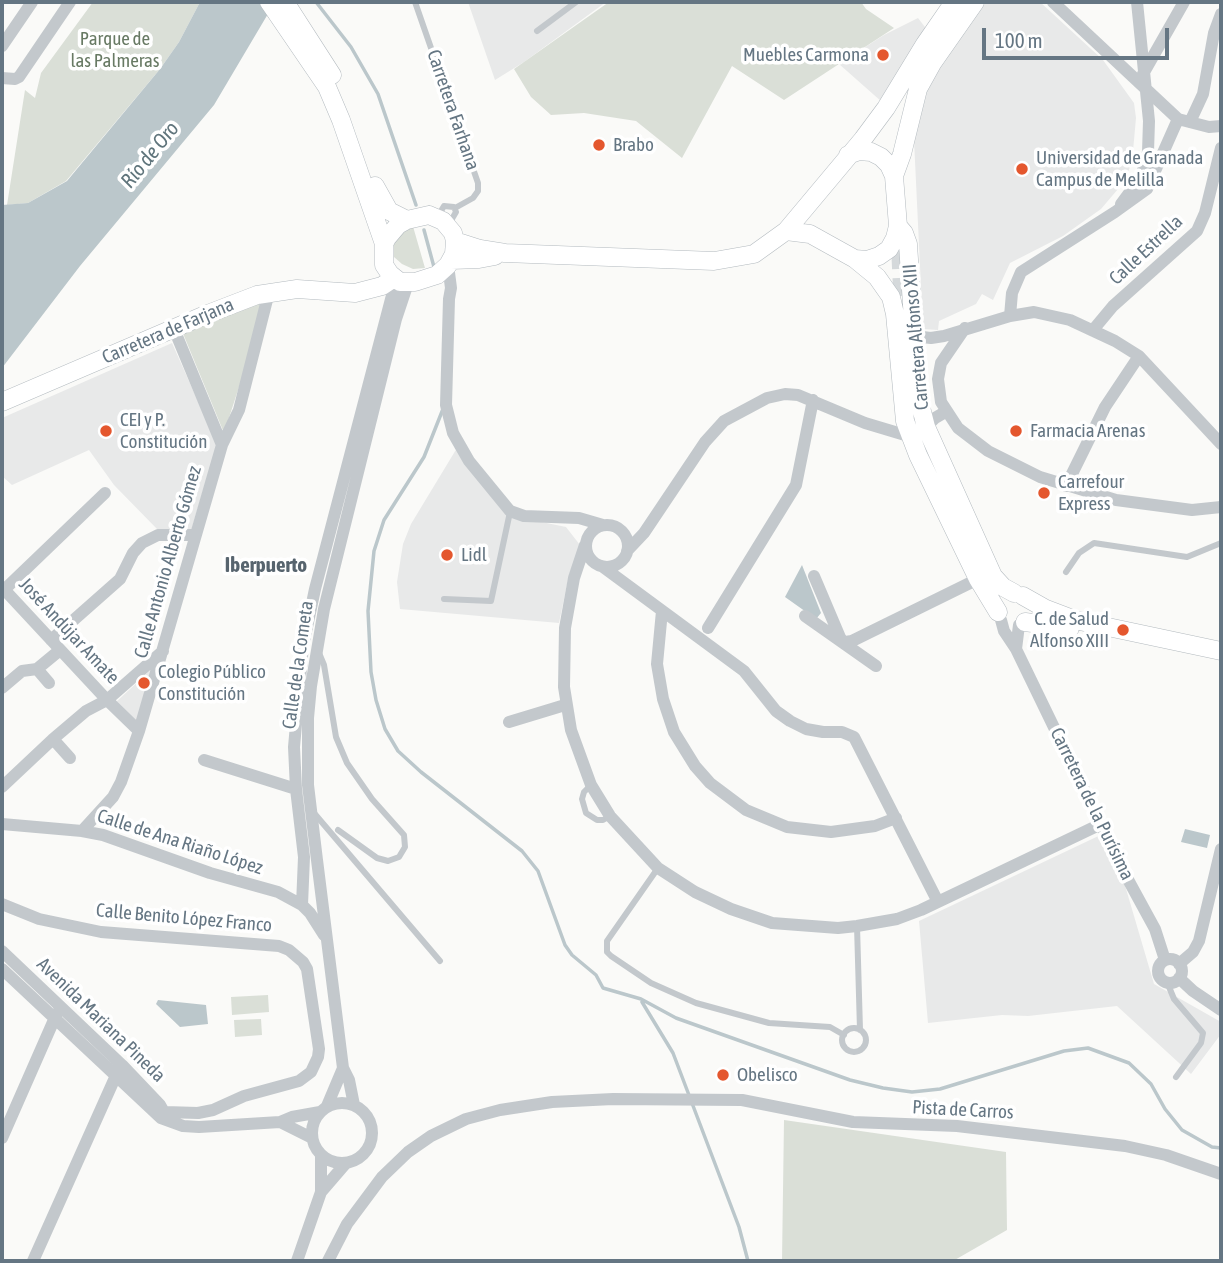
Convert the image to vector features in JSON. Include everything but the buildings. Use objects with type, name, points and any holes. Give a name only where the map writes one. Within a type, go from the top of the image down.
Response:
[{"type":"street","points":[[2,46],[32,2]]},
{"type":"street","points":[[2,78],[19,77],[71,2]]},
{"type":"street","points":[[269,2],[288,14],[317,49],[336,81],[383,204],[397,217],[407,220]]},
{"type":"street","points":[[384,244],[390,232],[407,220],[429,215],[480,249],[505,253],[714,261],[754,254],[786,231],[863,139],[954,2]]},
{"type":"street","points":[[897,140],[900,117],[915,78],[932,48],[965,2]]},
{"type":"street","points":[[894,176],[918,89],[933,62],[975,2]]},
{"type":"street","points":[[1052,2],[1184,121],[1209,127],[1221,126]]},
{"type":"street","points":[[1115,212],[1140,177],[1148,152],[1149,121],[1137,2]]},
{"type":"street","points":[[1143,74],[1184,2]]},
{"type":"street","points":[[288,14],[327,87],[341,120],[396,276],[429,279],[449,299]]},
{"type":"street","points":[[1010,316],[1012,293],[1021,272],[1115,212],[1147,188],[1184,121],[1203,94],[1214,33],[1221,15]]},
{"type":"street","name":"Calle Estrella","points":[[1093,330],[1113,306],[1197,231],[1205,213],[1221,148]]},
{"type":"street","points":[[786,231],[819,237],[855,259],[867,260],[879,256],[889,248],[898,226],[894,176],[889,165],[871,152],[859,151],[848,155]]},
{"type":"street","points":[[811,199],[811,219],[819,237]]},
{"type":"street","name":"Carretera Alfonso XIII","points":[[898,226],[908,244],[918,396],[926,426],[993,576],[1003,587],[1075,620],[1221,651]]},
{"type":"street","points":[[447,228],[451,276],[446,405],[448,419],[470,461],[510,511],[524,516],[579,518],[621,530],[636,529],[649,522]]},
{"type":"street","points":[[429,279],[450,262],[505,253]]},
{"type":"street","name":"Carretera Alfonso XIII","points":[[855,259],[877,277],[891,297],[905,421]]},
{"type":"street","name":"Carretera de Farjana","points":[[2,402],[174,328],[269,292],[297,289],[341,291],[365,281],[396,276]]},
{"type":"street","name":"Calle de la Cometa","points":[[355,1105],[344,1068],[311,809],[307,747],[310,686],[324,609],[404,291],[396,276]]},
{"type":"street","name":"Calle de la Cometa","points":[[328,945],[320,927],[302,905],[304,857],[296,789],[296,715],[303,646],[396,276]]},
{"type":"street","name":"Calle Antonio Alberto Gómez","points":[[82,831],[113,797],[139,731],[222,445],[239,410],[269,292]]},
{"type":"street","points":[[913,336],[931,338],[1034,312],[1070,320],[1139,356],[1221,444]]},
{"type":"street","points":[[174,328],[222,445]]},
{"type":"street","points":[[965,328],[942,363],[938,379],[941,402],[958,428],[988,451],[1040,477],[1116,500],[1192,510],[1221,507]]},
{"type":"street","points":[[1066,486],[1105,407],[1139,356]]},
{"type":"street","name":"Carretera Alfonso XIII","points":[[905,363],[915,421],[928,458],[1008,617]]},
{"type":"street","points":[[570,595],[580,577],[599,566],[619,564],[705,442],[724,421],[774,395],[798,395],[813,400],[905,435],[912,441]]},
{"type":"street","points":[[708,628],[796,485],[813,400]]},
{"type":"street","points":[[926,426],[947,411]]},
{"type":"street","points":[[882,428],[905,421]]},
{"type":"street","name":"Carretera de la Purísima","points":[[905,421],[978,579],[1008,617],[1004,631],[1016,649],[1155,929],[1165,960]]},
{"type":"street","points":[[3,590],[105,494]]},
{"type":"street","points":[[566,519],[582,530],[588,556],[599,566],[744,671],[776,710],[790,722],[806,729],[842,732],[854,737],[938,902]]},
{"type":"street","points":[[603,525],[591,532],[586,542],[570,595],[564,645],[565,705],[577,750],[591,785],[610,816],[658,868],[695,892],[753,917],[793,925],[838,928],[857,926],[897,919],[938,902],[1101,824]]},
{"type":"street","points":[[621,530],[628,544],[627,551]]},
{"type":"street","points":[[2,688],[22,671],[37,669],[55,645],[120,579],[142,543],[158,535],[196,535]]},
{"type":"street","points":[[814,576],[842,642]]},
{"type":"street","points":[[842,642],[852,640],[978,579]]},
{"type":"street","name":"José Andújar Amate","points":[[3,590],[139,731]]},
{"type":"street","points":[[1008,617],[1030,608],[1018,595],[1004,596],[1008,617],[1016,649]]},
{"type":"street","points":[[662,611],[657,664],[663,699],[678,740],[710,783],[746,810],[766,820],[798,829],[854,831],[897,818]]},
{"type":"street","points":[[805,616],[876,666]]},
{"type":"street","points":[[1008,617],[1221,660]]},
{"type":"street","points":[[2,787],[53,739],[86,711],[107,700],[163,650]]},
{"type":"street","points":[[37,669],[49,682]]},
{"type":"street","points":[[509,722],[565,705]]},
{"type":"street","points":[[53,739],[70,758]]},
{"type":"street","points":[[204,760],[296,789]]},
{"type":"street","name":"Calle de Ana Riaño López","points":[[2,824],[103,835],[210,873],[278,892],[302,905]]},
{"type":"street","points":[[1179,964],[1193,952],[1199,941],[1221,849]]},
{"type":"street","points":[[302,905],[314,908],[322,902]]},
{"type":"street","name":"Calle Benito López Franco","points":[[2,904],[39,919],[101,932],[279,946],[289,950],[303,962],[307,969],[318,1058],[311,1072],[299,1081],[244,1096],[206,1112],[166,1116]]},
{"type":"street","name":"Avenida Mariana Pineda","points":[[2,951],[57,1013],[118,1071],[155,1114],[166,1116],[183,1126],[199,1126],[280,1122],[323,1109]]},
{"type":"street","points":[[1173,980],[1181,971],[1179,964],[1173,959],[1165,960],[1159,965],[1161,979],[1173,980],[1221,1010]]},
{"type":"street","name":"Avenida Mariana Pineda","points":[[2,969],[57,1013]]},
{"type":"street","points":[[2,1138],[57,1013]]},
{"type":"street","points":[[297,1261],[321,1192],[321,1156],[312,1138],[314,1120],[323,1109],[344,1068]]},
{"type":"street","points":[[33,1261],[118,1071]]},
{"type":"street","name":"Pista de Carros","points":[[328,1261],[346,1224],[382,1177],[408,1152],[430,1136],[466,1119],[500,1110],[552,1102],[674,1098],[742,1100],[853,1122],[957,1126],[1112,1144],[1166,1155],[1221,1174]]},
{"type":"street","points":[[321,1156],[333,1162],[346,1163],[356,1160],[365,1153],[372,1137],[370,1121],[365,1112],[355,1105],[341,1102],[323,1109]]},
{"type":"street","name":"Avenida Mariana Pineda","points":[[280,1122],[312,1138]]},
{"type":"street","points":[[321,1192],[346,1163]]},
{"type":"lane","name":"Carretera Farhana","points":[[415,2],[478,183],[478,191],[473,198],[455,208]]},
{"type":"lane","points":[[537,31],[576,2]]},
{"type":"lane","name":"Carretera Farhana","points":[[452,205],[455,208],[454,217],[447,228],[439,213],[444,206],[452,205]]},
{"type":"lane","points":[[444,599],[491,601],[510,511]]},
{"type":"lane","points":[[1066,572],[1079,553],[1094,543],[1187,557],[1221,543]]},
{"type":"lane","points":[[316,648],[324,665],[336,737],[347,763],[372,799],[404,835],[405,847],[399,857],[388,861],[377,858],[338,830]]},
{"type":"lane","points":[[591,785],[584,792],[582,799],[586,813],[597,820],[610,816]]},
{"type":"lane","points":[[311,809],[440,961]]},
{"type":"lane","points":[[658,868],[607,941],[607,952],[611,956],[651,983],[696,1003],[769,1023],[830,1027],[844,1035]]},
{"type":"lane","points":[[857,926],[860,1030],[866,1041],[865,1046],[858,1051],[849,1051],[845,1048],[844,1035],[851,1029],[860,1030]]},
{"type":"lane","points":[[1173,980],[1174,999],[1203,1033],[1201,1042],[1177,1077]]},
{"type":"shaded area","points":[[468,2],[606,2],[495,80]]},
{"type":"shaded area","name":"Universidad de Granada Campus de Melilla","points":[[986,2],[1040,2],[1103,60],[1134,103],[1136,118],[1132,162],[1124,182],[1101,209],[1063,236],[1010,263],[993,300],[982,294],[976,304],[939,321],[938,330],[923,329],[914,140],[926,91],[947,54]]},
{"type":"shaded area","name":"Muebles Carmona","points":[[918,18],[928,31],[882,102],[839,64],[884,35]]},
{"type":"shaded area","name":"CEI y P. Constitución","points":[[172,343],[217,444],[190,534],[158,530],[114,485],[89,450],[12,485],[2,476],[2,418]]},
{"type":"shaded area","points":[[457,448],[502,507],[532,520],[566,527],[580,545],[569,575],[559,623],[400,609],[397,582],[403,544],[411,524]]},
{"type":"shaded area","name":"Colegio Público Constitución","points":[[158,663],[137,726],[115,703]]},
{"type":"shaded area","points":[[1109,831],[1154,984],[1221,1022],[1221,1034],[1191,1074],[1117,1006],[928,1023],[919,921]]},
{"type":"green space","name":"Parque de las Palmeras","points":[[93,2],[200,2],[179,42],[160,69],[66,181],[28,203],[7,205],[25,90],[35,98],[41,73]]},
{"type":"green space","points":[[609,2],[861,2],[866,9],[894,28],[784,100],[732,66],[682,158],[636,121],[584,113],[551,115],[531,97],[514,69]]},
{"type":"green space","points":[[412,223],[425,268],[413,269],[394,257],[394,244],[401,230]]},
{"type":"green space","points":[[269,295],[224,433],[182,331]]},
{"type":"green space","points":[[268,995],[269,1012],[232,1015],[231,997]]},
{"type":"green space","points":[[261,1019],[262,1035],[235,1037],[234,1020]]},
{"type":"green space","points":[[784,1120],[1006,1152],[1007,1230],[953,1261],[782,1261]]},
{"type":"water","name":"Río de Oro","points":[[200,2],[275,2],[214,105],[80,266],[2,368],[2,205],[28,203],[67,181],[160,69],[179,42]]},
{"type":"water","points":[[802,565],[821,613],[816,619],[785,597]]},
{"type":"water","points":[[1185,829],[1210,835],[1207,848],[1181,842]]},
{"type":"water","points":[[158,1000],[206,1005],[208,1024],[180,1027],[156,1004]]},
{"type":"waterway","points":[[316,2],[351,47],[378,94],[416,205]]},
{"type":"waterway","points":[[424,230],[434,267]]},
{"type":"waterway","points":[[443,409],[424,457],[384,520],[374,551],[368,611],[371,672],[376,700],[385,729],[398,751],[522,851],[538,871],[565,945],[572,955],[596,975],[603,988],[641,999],[676,1018],[850,1080],[912,1092],[940,1089],[1064,1051],[1088,1048],[1129,1063],[1151,1084],[1165,1109],[1182,1130],[1212,1147],[1221,1148]]},
{"type":"waterway","points":[[642,1002],[673,1053],[739,1227],[748,1261]]},
{"type":"tunnel","points":[[899,224],[904,333]]},
{"type":"place","name":"Muebles Carmona","points":[[883,55]]},
{"type":"place","name":"Brabo","points":[[599,145]]},
{"type":"place","name":"Universidad de Granada Campus de Melilla","points":[[1022,169]]},
{"type":"place","name":"CEI y P. Constitución","points":[[106,431]]},
{"type":"place","name":"Farmacia Arenas","points":[[1016,431]]},
{"type":"place","name":"Carrefour Express","points":[[1044,493]]},
{"type":"place","name":"Lidl","points":[[447,555]]},
{"type":"place","name":"C. de Salud Alfonso XIII","points":[[1123,630]]},
{"type":"place","name":"Colegio Público Constitución","points":[[144,683]]},
{"type":"place","name":"Obelisco","points":[[723,1075]]},
{"type":"district","name":"Iberpuerto","points":[[266,565]]}]
